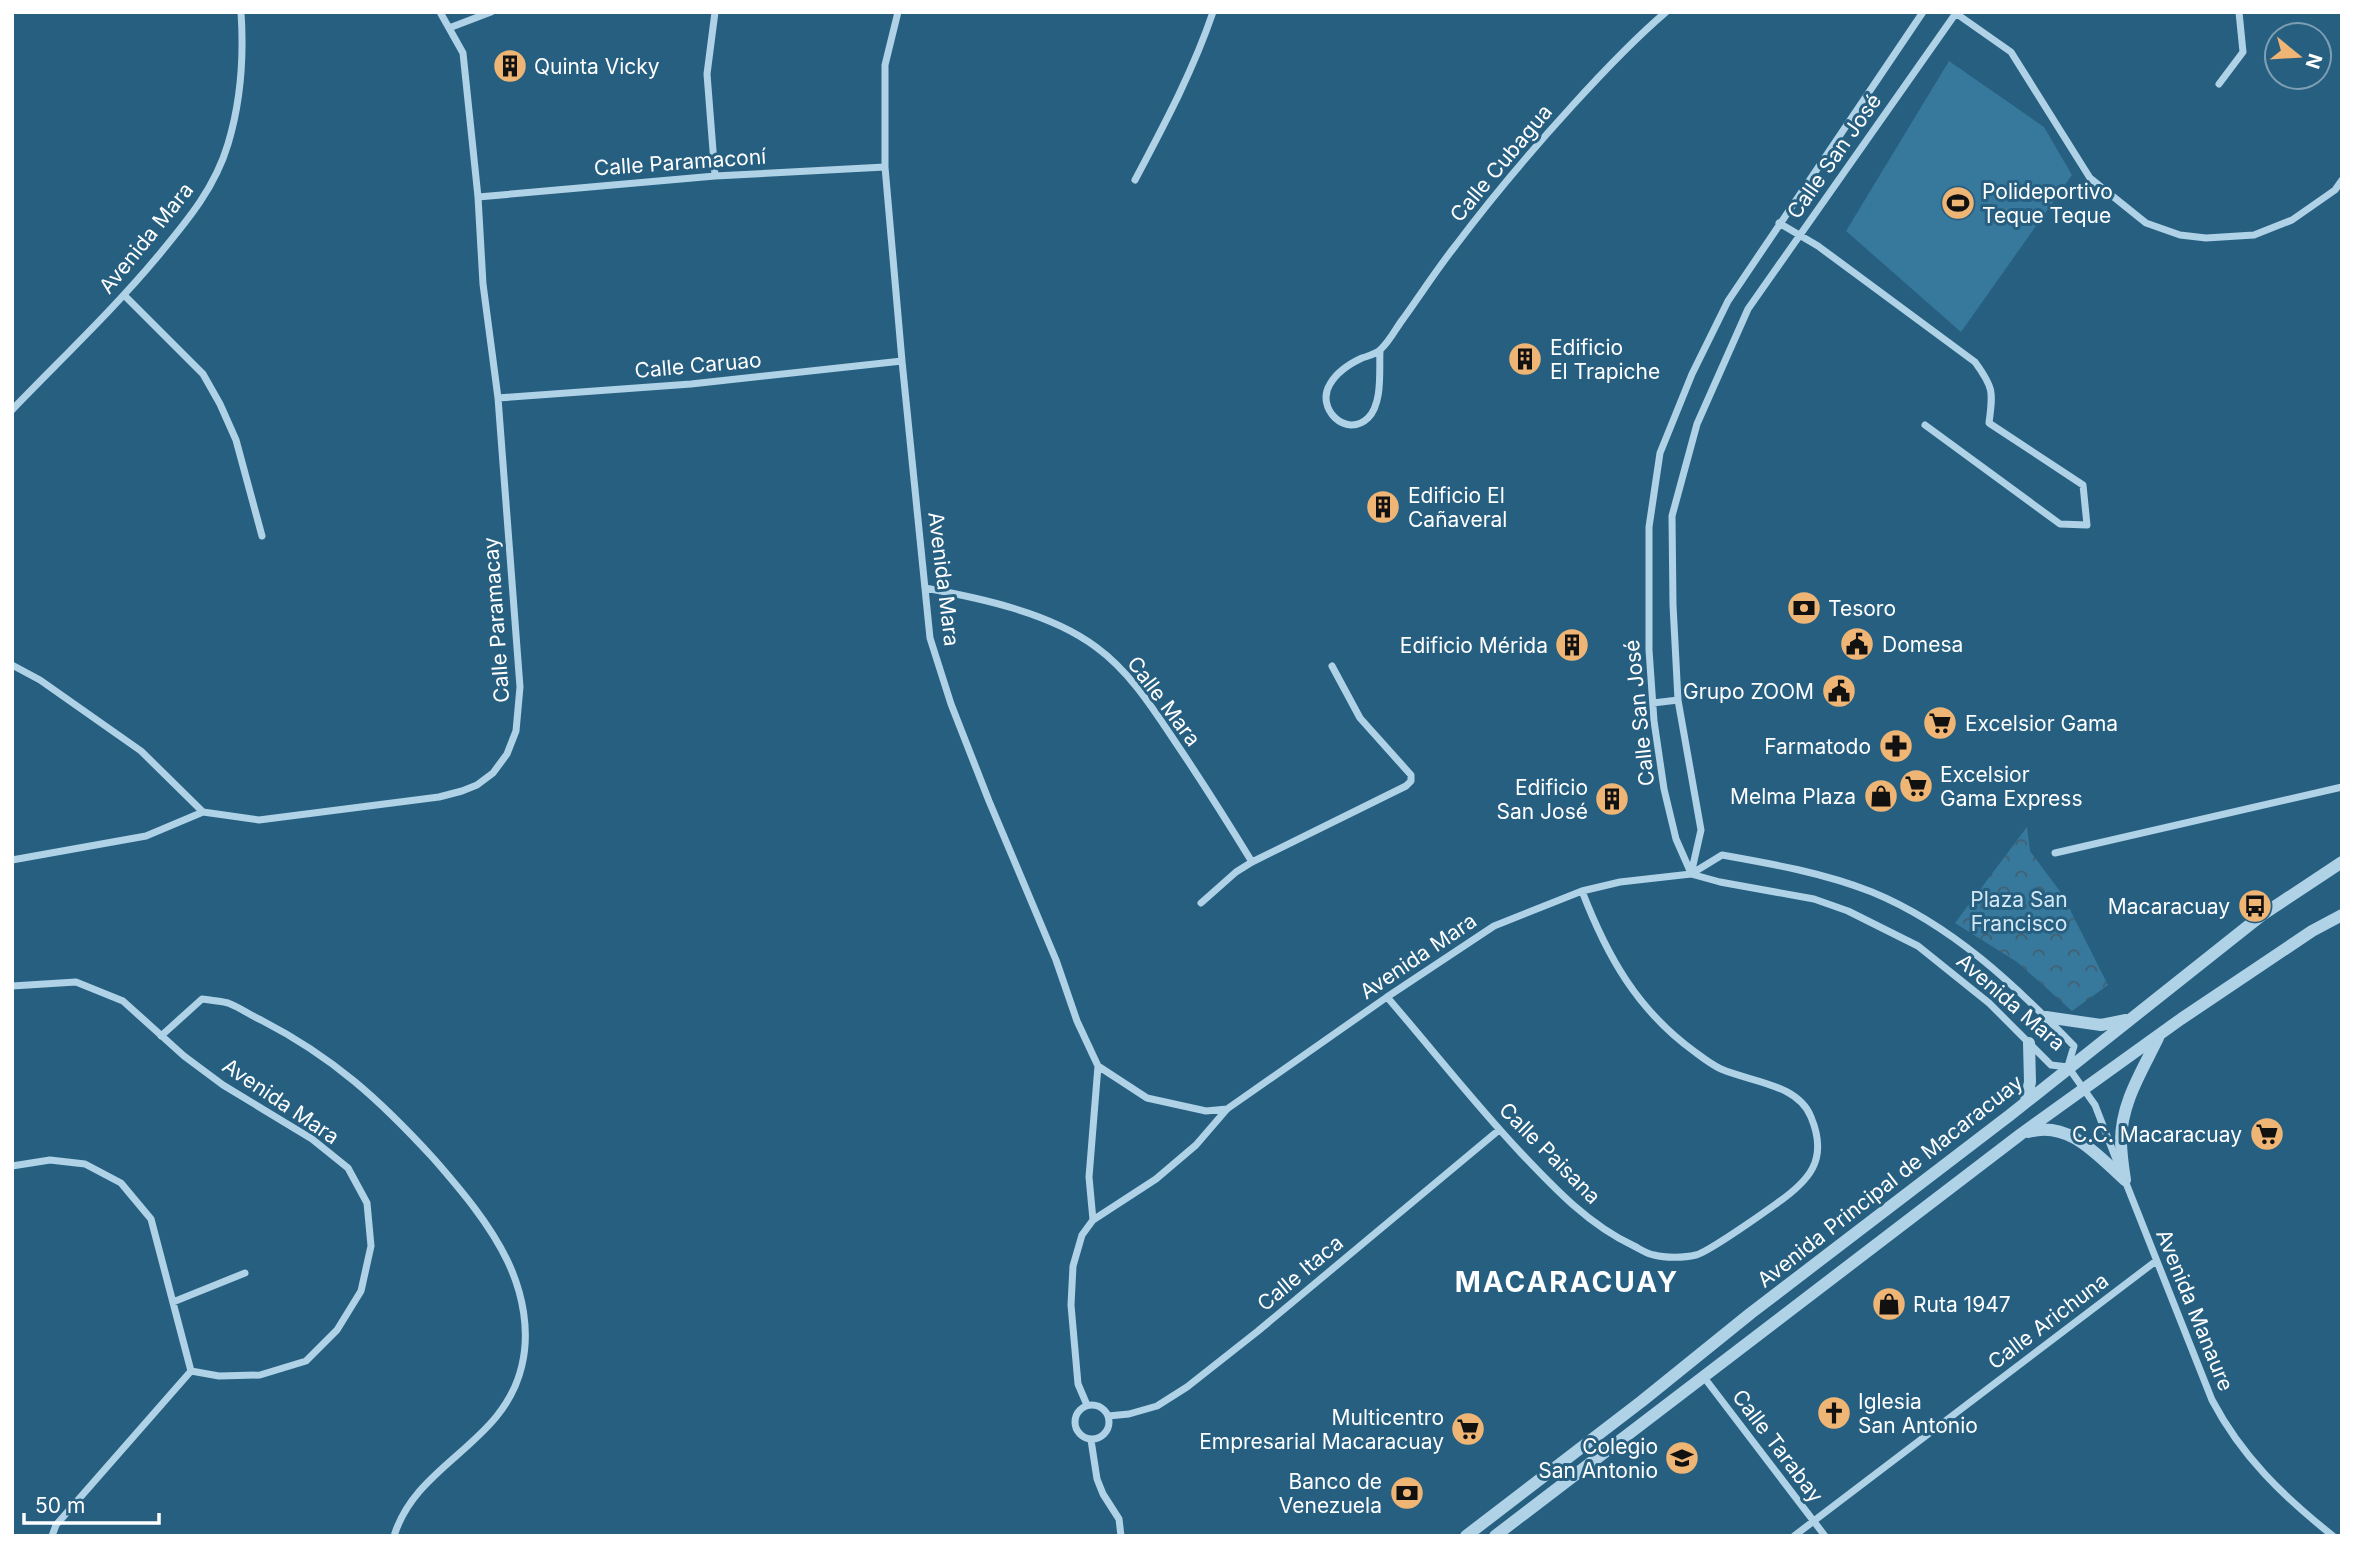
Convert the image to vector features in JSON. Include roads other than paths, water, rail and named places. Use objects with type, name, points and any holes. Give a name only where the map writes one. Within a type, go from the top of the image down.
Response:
[{"type":"street","name":"Avenida Mara","points":[[12,410],[125,296],[202,201],[228,144],[241,79],[241,12]]},
{"type":"street","name":"Calle Paramacay","points":[[203,812],[259,820],[439,797],[477,785],[494,772],[507,754],[516,731],[520,711],[520,687],[498,398],[483,284],[478,197],[463,53],[440,12]]},
{"type":"street","points":[[449,28],[491,12]]},
{"type":"street","points":[[715,12],[707,74],[715,176]]},
{"type":"street","name":"Avenida Mara","points":[[898,12],[884,65],[885,167],[930,638],[951,704],[1022,883],[1056,960],[1077,1021],[1098,1066]]},
{"type":"street","points":[[1135,180],[1201,49],[1213,12]]},
{"type":"street","name":"Calle Cubagua","points":[[1380,351],[1341,370],[1327,388],[1325,400],[1328,411],[1337,421],[1352,425],[1361,423],[1370,416],[1377,400],[1380,351],[1455,246],[1526,156],[1633,40],[1667,12]]},
{"type":"street","name":"Calle San José","points":[[1691,874],[1676,839],[1664,789],[1648,637],[1649,527],[1660,453],[1692,374],[1728,301],[1923,12]]},
{"type":"street","points":[[2219,84],[2243,52],[2239,12]]},
{"type":"street","points":[[1955,13],[2011,52],[2090,178],[2146,223],[2180,235],[2206,238],[2254,235],[2292,220],[2335,190],[2342,180]]},
{"type":"street","name":"Calle San José","points":[[1691,874],[1700,830],[1678,700],[1672,516],[1697,424],[1748,309],[1955,13]]},
{"type":"street","name":"Calle Paramaconí","points":[[478,197],[715,176],[885,167]]},
{"type":"street","points":[[1779,223],[1818,246],[1975,362],[1989,382],[1992,399],[1989,423],[2083,485],[2087,525],[2060,524],[1925,425]]},
{"type":"street","points":[[125,296],[203,374],[236,440],[262,536]]},
{"type":"street","name":"Calle Caruao","points":[[498,398],[691,384],[902,362]]},
{"type":"street","name":"Calle Mara","points":[[926,588],[963,595],[1026,614],[1060,626],[1095,646],[1122,670],[1147,700],[1213,797],[1252,862]]},
{"type":"street","points":[[12,664],[40,680],[141,751],[203,812],[146,836],[12,860]]},
{"type":"street","points":[[1201,903],[1236,872],[1252,862],[1406,786],[1411,781],[1411,775],[1354,710],[1332,666]]},
{"type":"street","points":[[1653,703],[1678,700]]},
{"type":"street","points":[[2056,853],[2342,786]]},
{"type":"street","name":"Avenida Mara","points":[[1087,1405],[1078,1384],[1071,1305],[1073,1266],[1082,1235],[1093,1220],[1156,1178],[1196,1145],[1227,1108],[1387,996],[1494,926],[1582,891],[1620,882],[1691,874],[1814,899],[1848,911],[1917,946],[1989,1003],[2051,1065],[2068,1067],[2074,1046],[2012,984],[1947,933],[1901,905],[1871,892],[1804,871],[1722,855],[1691,874]]},
{"type":"street","name":"Avenida Principal de Macaracuay","points":[[1466,1536],[2262,915],[2342,862]]},
{"type":"street","name":"Calle Paisana","points":[[1387,996],[1499,1130],[1551,1185],[1594,1222],[1623,1241],[1654,1255],[1698,1255],[1777,1204],[1804,1183],[1816,1167],[1818,1144],[1811,1116],[1793,1095],[1718,1068],[1677,1038],[1639,999],[1622,976],[1600,937],[1582,891]]},
{"type":"street","name":"Avenida Principal de Macaracuay","points":[[1495,1536],[2021,1134],[2181,1019],[2301,938],[2342,915]]},
{"type":"street","name":"Avenida Mara","points":[[12,986],[76,982],[123,1001],[184,1056],[223,1085],[312,1139],[348,1168],[367,1203],[371,1246],[361,1291],[337,1331],[306,1361],[260,1375],[219,1376],[191,1371]]},
{"type":"street","points":[[161,1036],[202,999],[228,1003],[281,1031],[341,1069],[383,1105],[456,1183],[488,1227],[508,1262],[521,1300],[527,1331],[522,1366],[508,1404],[481,1434],[415,1496],[398,1523],[394,1536]]},
{"type":"street","points":[[2046,1017],[2101,1024],[2127,1020]]},
{"type":"street","points":[[2125,1180],[2121,1141],[2123,1123],[2135,1082],[2159,1037]]},
{"type":"street","points":[[2026,1101],[2030,1082],[2029,1043]]},
{"type":"street","points":[[1093,1220],[1089,1177],[1098,1066],[1147,1098],[1206,1111],[1227,1108]]},
{"type":"street","name":"Avenida Manaure","points":[[2068,1067],[2095,1105],[2212,1401],[2229,1432],[2274,1484],[2333,1536]]},
{"type":"street","points":[[2021,1134],[2042,1128],[2064,1132],[2087,1147],[2125,1180]]},
{"type":"street","name":"Calle Itaca","points":[[1108,1416],[1129,1414],[1157,1406],[1187,1387],[1499,1130]]},
{"type":"street","points":[[12,1166],[50,1160],[85,1164],[121,1183],[151,1219],[191,1371],[57,1525],[52,1536]]},
{"type":"street","name":"Calle Arichuna","points":[[1794,1536],[2156,1261]]},
{"type":"street","points":[[173,1302],[245,1273]]},
{"type":"street","name":"Calle Tarabay","points":[[1703,1376],[1825,1536]]},
{"type":"street","points":[[1087,1405],[1100,1406],[1108,1416],[1108,1429],[1105,1434],[1091,1440],[1078,1433],[1075,1426],[1077,1413],[1087,1405]]},
{"type":"street","points":[[1091,1440],[1097,1479],[1102,1494],[1119,1519],[1121,1536]]},
{"type":"place","name":"Quinta Vicky","points":[[510,66]]},
{"type":"place","name":"Polideportivo Teque Teque","points":[[1958,203]]},
{"type":"place","name":"Edificio El Trapiche","points":[[1525,359]]},
{"type":"place","name":"Edificio El Cañaveral","points":[[1383,507]]},
{"type":"place","name":"Tesoro","points":[[1804,608]]},
{"type":"place","name":"Domesa","points":[[1857,644]]},
{"type":"place","name":"Edificio Mérida","points":[[1572,645]]},
{"type":"place","name":"Grupo ZOOM","points":[[1839,691]]},
{"type":"place","name":"Excelsior Gama","points":[[1940,723]]},
{"type":"place","name":"Farmatodo","points":[[1896,746]]},
{"type":"place","name":"Excelsior Gama Express","points":[[1916,786]]},
{"type":"place","name":"Melma Plaza","points":[[1881,796]]},
{"type":"place","name":"Edificio San José","points":[[1612,799]]},
{"type":"place","name":"Macaracuay","points":[[2255,906]]},
{"type":"place","name":"C.C. Macaracuay","points":[[2267,1134]]},
{"type":"place","name":"Ruta 1947","points":[[1889,1304]]},
{"type":"place","name":"Iglesia San Antonio","points":[[1834,1413]]},
{"type":"place","name":"Multicentro Empresarial Macaracuay","points":[[1468,1429]]},
{"type":"place","name":"Colegio San Antonio","points":[[1682,1458]]},
{"type":"place","name":"Banco de Venezuela","points":[[1407,1493]]},
{"type":"district","name":"MACARACUAY","points":[[1567,1282]]},
{"type":"park label","name":"Plaza San Francisco","points":[[2019,911]]}]
